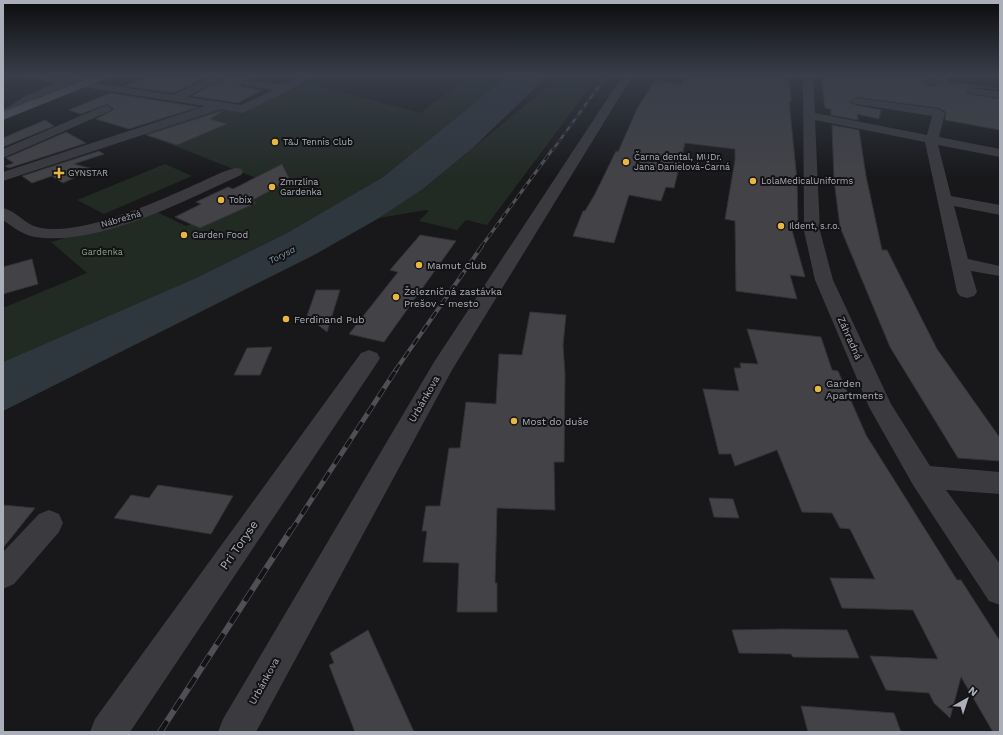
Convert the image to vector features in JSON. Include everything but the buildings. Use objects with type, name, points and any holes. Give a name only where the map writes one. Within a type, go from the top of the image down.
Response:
[{"type":"street","points":[[3,115],[12,109]]},
{"type":"street","points":[[3,154],[105,109]]},
{"type":"street","points":[[3,177],[209,109]]},
{"type":"street","name":"Urbánkova","points":[[236,732],[442,368],[606,109]]},
{"type":"street","name":"Záhradná","points":[[808,109],[812,231],[824,280],[881,407],[922,477],[1000,590]]},
{"type":"street","points":[[914,109],[940,113],[932,144],[967,292]]},
{"type":"street","points":[[808,115],[932,144],[1000,163]]},
{"type":"street","points":[[932,144],[1000,153]]},
{"type":"street","name":"Nábrežná","points":[[3,213],[34,231],[48,234],[67,233],[149,211],[236,172]]},
{"type":"street","points":[[944,198],[1000,210]]},
{"type":"street","points":[[960,263],[1000,271]]},
{"type":"street","name":"Pri Toryse","points":[[108,732],[369,358]]},
{"type":"street","points":[[922,477],[1000,483]]},
{"type":"street","points":[[3,574],[49,523]]},
{"type":"green space","name":"Gardenka","points":[[216,109],[406,109],[420,113],[425,109],[467,109],[383,177],[287,233],[196,278],[3,362],[3,308],[87,273],[51,242],[157,212],[186,226],[276,186],[142,133]]},
{"type":"green space","points":[[520,109],[573,109],[487,225],[466,220],[457,230],[419,221],[429,211],[426,210],[379,218],[423,189]]},
{"type":"green space","points":[[165,164],[192,176],[104,214],[77,200]]},
{"type":"water","name":"Torysa","points":[[467,109],[513,109],[474,147],[423,189],[379,218],[314,255],[3,411],[3,362],[196,278],[287,233],[383,177]]},
{"type":"railway","points":[[552,151],[582,109]]},
{"type":"railway","points":[[481,247],[552,150]]},
{"type":"railway","points":[[395,371],[482,246]]},
{"type":"railway","points":[[291,531],[396,370]]},
{"type":"railway","points":[[160,732],[291,530]]},
{"type":"place","name":"T&J Tennis Club","points":[[275,142]]},
{"type":"place","name":"Čarna dental, MUDr. Jana Danielová-Čarná","points":[[626,162]]},
{"type":"place","name":"GYNSTAR","points":[[59,173]]},
{"type":"place","name":"LolaMedicalUniforms","points":[[753,181]]},
{"type":"place","name":"Zmrzlina Gardenka","points":[[272,187]]},
{"type":"place","name":"Tobix","points":[[221,200]]},
{"type":"place","name":"Ildent, s.r.o.","points":[[781,226]]},
{"type":"place","name":"Garden Food","points":[[184,235]]},
{"type":"place","name":"Mamut Club","points":[[419,265]]},
{"type":"place","name":"Železničná zastávka Prešov - mesto","points":[[396,297]]},
{"type":"place","name":"Ferdinand Pub","points":[[286,319]]},
{"type":"place","name":"Garden Apartments","points":[[818,389]]},
{"type":"place","name":"Most do duše","points":[[514,421]]}]
